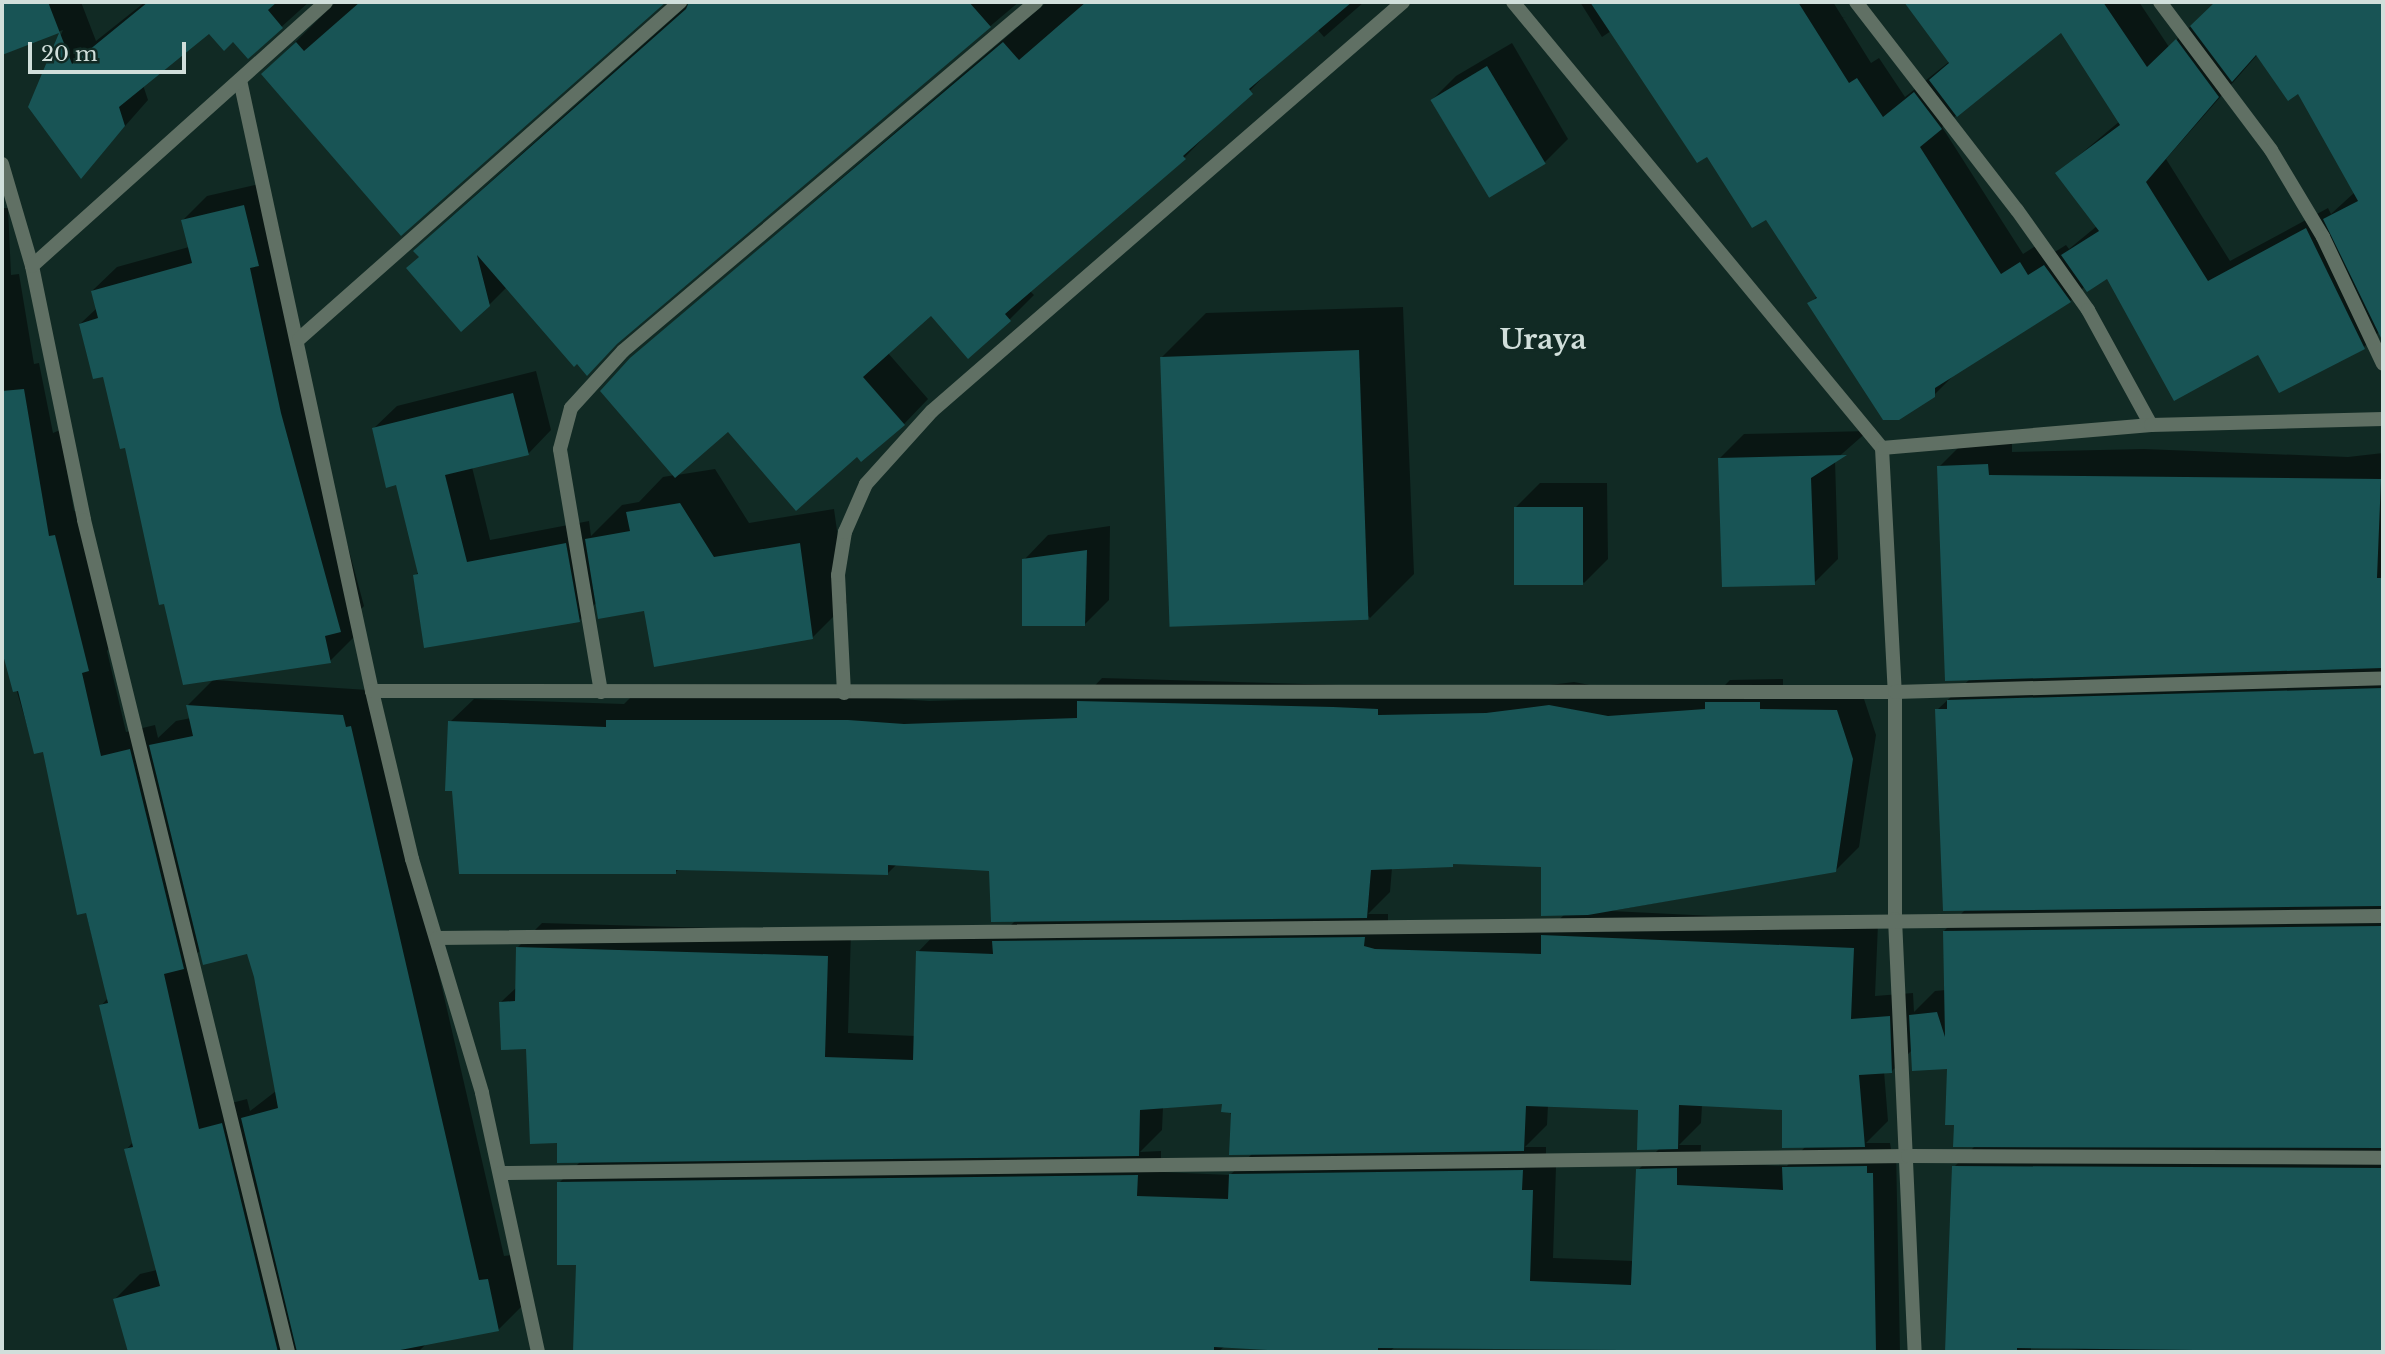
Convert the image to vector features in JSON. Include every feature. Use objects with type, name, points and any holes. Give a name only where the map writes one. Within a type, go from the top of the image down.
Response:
[{"type":"street","points":[[32,266],[326,2]]},
{"type":"street","points":[[299,339],[680,2]]},
{"type":"street","points":[[601,692],[560,449],[571,408],[623,351],[1036,2]]},
{"type":"street","points":[[844,693],[838,575],[845,533],[866,484],[932,411],[1403,2]]},
{"type":"street","points":[[1513,2],[1882,448],[1895,692],[1895,919],[1916,1352]]},
{"type":"street","points":[[1856,2],[2017,210],[2088,310],[2151,425]]},
{"type":"street","points":[[2160,2],[2271,149],[2323,237],[2383,364]]},
{"type":"street","points":[[240,80],[299,339],[372,691],[412,859],[437,938],[501,1173],[538,1352]]},
{"type":"street","points":[[2,164],[32,266],[87,534],[288,1352]]},
{"type":"street","points":[[1882,448],[2151,425],[2383,419]]},
{"type":"street","points":[[372,691],[1895,692],[2383,678]]},
{"type":"street","points":[[437,938],[1895,919],[2383,916]]},
{"type":"street","points":[[501,1173],[1908,1156],[2383,1158]]},
{"type":"building","points":[[2,2],[48,2],[72,64],[148,2],[277,2],[268,10],[283,28],[248,59],[233,42],[224,51],[209,34],[119,107],[125,126],[81,179],[28,107],[59,33],[2,55]]},
{"type":"building","points":[[360,2],[666,2],[401,236],[261,74],[296,42],[304,51]]},
{"type":"building","points":[[689,2],[969,2],[991,27],[617,344],[587,376],[577,364],[574,367],[477,255],[490,306],[461,332],[406,268],[419,257],[413,251],[686,9]]},
{"type":"building","points":[[1086,2],[1352,2],[1249,89],[1253,94],[1183,156],[1186,159],[1005,314],[1011,321],[968,359],[931,316],[863,377],[905,425],[861,462],[857,457],[796,511],[728,432],[675,478],[600,391],[630,358],[1003,42],[1019,60]]},
{"type":"building","points":[[1590,2],[1798,2],[1849,83],[1857,78],[1883,117],[1914,92],[1942,129],[1920,147],[2001,274],[2020,262],[2028,275],[2044,265],[2071,302],[1935,388],[1935,397],[1899,420],[1883,420],[1807,303],[1817,298],[1766,220],[1752,228],[1707,157],[1697,163]]},
{"type":"building","points":[[1904,2],[2103,2],[2147,67],[2176,39],[2219,97],[2146,182],[2208,281],[2306,228],[2365,349],[2279,393],[2258,355],[2174,401],[2107,279],[2087,292],[2061,255],[2099,231],[2055,173],[2120,125],[2061,33],[1957,117],[1929,80],[1949,63]]},
{"type":"building","points":[[2215,2],[2383,2],[2382,340],[2323,219],[2358,201],[2298,94],[2288,101],[2256,55],[2232,82],[2190,26]]},
{"type":"building","points":[[1487,66],[1546,164],[1489,198],[1430,100]]},
{"type":"building","points":[[244,205],[259,266],[250,268],[281,413],[341,632],[325,636],[331,663],[183,685],[164,604],[159,605],[125,448],[120,449],[103,377],[93,379],[79,324],[98,318],[91,291],[192,263],[181,220]]},
{"type":"building","points":[[1359,350],[1368,620],[1170,627],[1160,357]]},
{"type":"building","points":[[24,389],[49,536],[55,535],[89,671],[82,673],[101,756],[130,749],[184,969],[164,974],[199,1129],[222,1123],[278,1352],[128,1352],[113,1299],[160,1286],[124,1149],[133,1147],[99,1005],[108,1003],[86,913],[77,915],[43,752],[34,754],[18,691],[13,692],[2,651],[2,391]]},
{"type":"building","points":[[513,393],[529,455],[445,475],[467,562],[566,543],[580,622],[424,648],[413,575],[418,574],[396,485],[386,488],[372,428]]},
{"type":"building","points":[[1847,455],[1811,478],[1815,585],[1722,587],[1718,458]]},
{"type":"building","points":[[1988,464],[1989,475],[2381,479],[2377,578],[2383,578],[2383,668],[1945,681],[1937,466]]},
{"type":"building","points":[[680,503],[714,557],[800,543],[813,639],[654,667],[644,611],[598,619],[585,539],[630,531],[626,512]]},
{"type":"building","points":[[1514,507],[1583,507],[1583,585],[1514,585]]},
{"type":"building","points":[[1087,550],[1085,626],[1022,626],[1022,559]]},
{"type":"building","points":[[2383,688],[2381,906],[1943,911],[1935,709],[1947,709],[1947,700]]},
{"type":"building","points":[[1077,701],[1378,709],[1378,715],[1486,713],[1549,705],[1608,716],[1705,709],[1705,702],[1760,702],[1760,709],[1837,710],[1853,759],[1836,872],[1588,915],[1541,916],[1541,867],[1453,864],[1453,867],[1371,870],[1367,918],[991,922],[989,871],[888,865],[888,875],[676,870],[676,874],[459,874],[452,791],[445,791],[448,721],[606,727],[606,720],[848,720],[904,724],[1077,718]]},
{"type":"building","points":[[186,705],[343,715],[346,727],[351,726],[479,1280],[488,1279],[499,1331],[390,1352],[297,1352],[241,1118],[278,1108],[254,977],[247,954],[203,965],[149,745],[193,736]]},
{"type":"building","points":[[2382,926],[2383,1148],[1953,1147],[1954,1125],[1945,1125],[1947,1069],[1912,1071],[1909,1015],[1937,1012],[1945,1037],[1943,931]]},
{"type":"building","points":[[1541,935],[1854,948],[1851,1019],[1890,1016],[1892,1073],[1859,1075],[1865,1147],[1782,1148],[1782,1110],[1679,1105],[1678,1149],[1637,1150],[1638,1110],[1526,1106],[1524,1151],[1229,1155],[1231,1113],[1221,1112],[1222,1104],[1140,1110],[1139,1156],[557,1163],[557,1143],[530,1144],[526,1049],[501,1050],[499,1002],[515,1001],[516,947],[828,956],[825,1057],[913,1060],[916,951],[993,954],[992,941],[1365,937],[1364,946],[1375,949],[1541,954]]},
{"type":"building","points":[[1867,1166],[1867,1173],[1873,1173],[1876,1352],[1378,1348],[1378,1352],[1303,1352],[1214,1347],[1214,1352],[573,1351],[576,1265],[557,1265],[557,1182],[1138,1175],[1137,1196],[1228,1199],[1229,1174],[1523,1170],[1522,1190],[1533,1190],[1530,1281],[1631,1285],[1636,1169],[1677,1168],[1677,1185],[1783,1190],[1782,1167]]},
{"type":"building","points":[[1952,1166],[2383,1168],[2383,1352],[2017,1348],[2017,1352],[1945,1352]]},
{"type":"district","name":"Uraya","points":[[1543,340]]}]
